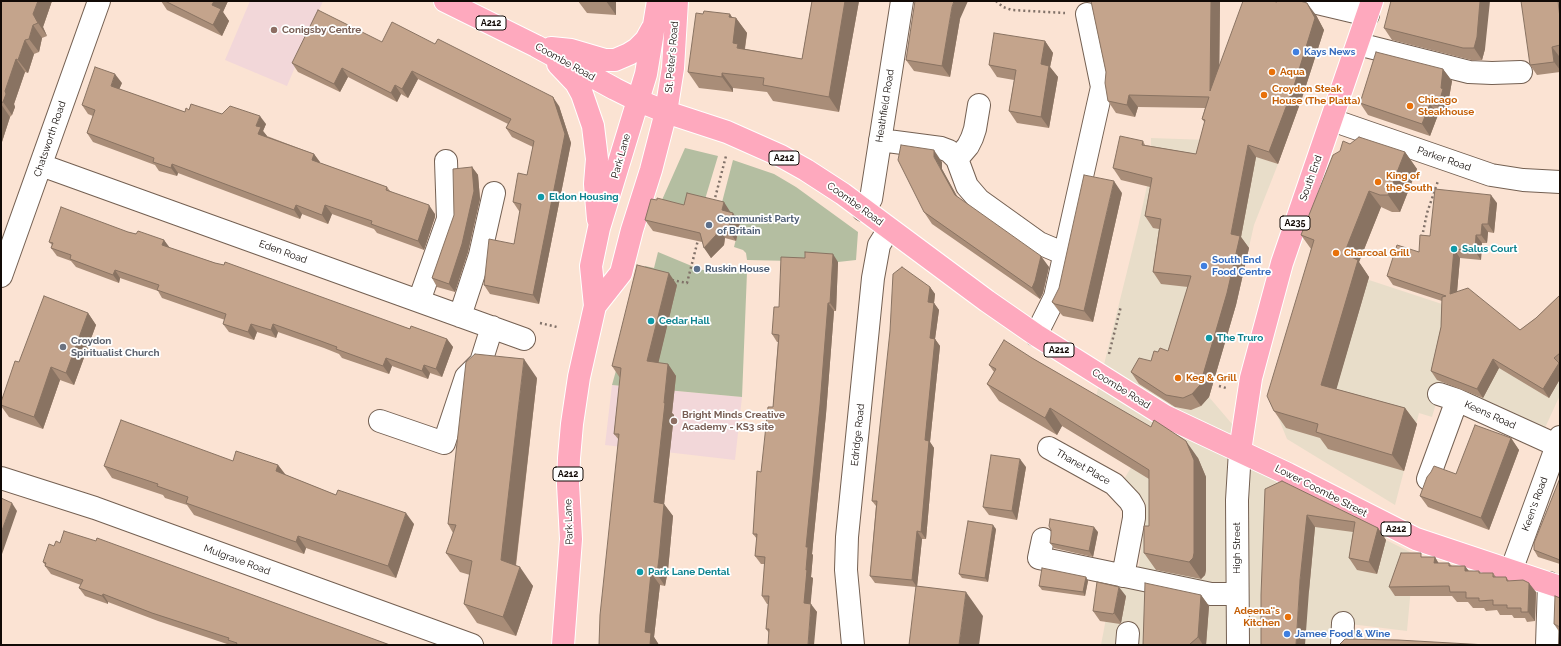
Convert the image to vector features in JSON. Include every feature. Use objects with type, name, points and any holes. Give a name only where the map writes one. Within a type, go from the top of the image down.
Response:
[{"type":"main road","name":"Coombe Road","points":[[445,1],[536,46],[637,100],[666,112],[727,132],[781,156],[824,181],[987,301],[1036,335],[1165,416],[1240,451]]},
{"type":"main road","points":[[637,100],[646,74],[658,1]]},
{"type":"main road","name":"St. Peter's Road","points":[[666,112],[673,68],[677,1]]},
{"type":"main road","name":"South End","points":[[1240,451],[1250,378],[1282,263],[1370,8]]},
{"type":"main road","points":[[536,46],[571,50],[605,60],[615,60],[638,48],[649,36],[653,26]]},
{"type":"main road","points":[[536,46],[556,62],[576,83],[586,104],[595,138],[597,159],[595,184],[599,228]]},
{"type":"main road","name":"Park Lane","points":[[562,645],[571,539],[568,484],[572,424],[579,377],[595,306],[591,266],[599,228],[637,100]]},
{"type":"main road","name":"Park Lane","points":[[595,306],[621,273],[666,112]]},
{"type":"main road","name":"Lower Coombe Street","points":[[1240,451],[1294,476],[1416,539],[1554,585]]},
{"type":"street","name":"Chatsworth Road","points":[[1,276],[99,1]]},
{"type":"street","name":"Heathfield Road","points":[[863,210],[871,199],[902,1]]},
{"type":"street","points":[[1309,1],[1370,8]]},
{"type":"street","points":[[1036,335],[1054,301],[1102,87],[1087,14]]},
{"type":"street","points":[[1358,44],[1469,72],[1521,72]]},
{"type":"street","points":[[957,159],[968,146],[972,138],[979,105]]},
{"type":"street","name":"Parker Road","points":[[1332,120],[1491,175],[1523,180],[1560,182]]},
{"type":"street","points":[[880,140],[941,148],[949,151],[957,159],[967,186],[979,200],[1039,243],[1065,254]]},
{"type":"street","points":[[418,301],[448,219],[446,161]]},
{"type":"street","name":"Eden Road","points":[[41,165],[524,339]]},
{"type":"street","points":[[460,316],[480,255],[494,193]]},
{"type":"street","name":"Edridge Road","points":[[853,645],[846,570],[847,537],[874,278],[879,245],[890,230]]},
{"type":"street","points":[[380,421],[444,443],[466,377],[480,362],[492,327]]},
{"type":"street","name":"Keens Road","points":[[1428,479],[1448,397],[1558,441]]},
{"type":"street","name":"Keen's Road","points":[[1511,571],[1558,441]]},
{"type":"street","name":"Thanet Place","points":[[1049,448],[1114,484],[1130,500],[1134,508],[1134,518],[1123,576]]},
{"type":"street","name":"High Street","points":[[1238,645],[1237,500],[1240,451]]},
{"type":"street","name":"Mulgrave Road","points":[[1,478],[95,508],[462,643]]},
{"type":"street","points":[[1043,539],[1039,558],[1211,594],[1238,594]]},
{"type":"street","points":[[1547,645],[1554,585]]},
{"type":"street","points":[[1342,645],[1343,623]]},
{"type":"path","points":[[996,1],[1003,7],[1012,10],[1087,14]]},
{"type":"path","points":[[713,208],[726,154]]},
{"type":"path","points":[[1422,239],[1427,213],[1445,160]]},
{"type":"path","points":[[665,278],[686,283],[698,240]]},
{"type":"path","points":[[1103,378],[1121,306]]},
{"type":"path","points":[[1219,386],[1226,388]]},
{"type":"shaded area","name":"Conigsby Centre","points":[[250,1],[323,1],[287,86],[225,60]]},
{"type":"shaded area","points":[[1151,138],[1208,140],[1278,164],[1254,225],[1236,305],[1209,397],[1290,492],[1414,554],[1407,631],[1350,624],[1349,645],[1101,645],[1114,576],[1137,580],[1146,511],[1145,502],[1124,479],[1150,437],[1094,405],[1147,186],[1151,154]]},
{"type":"shaded area","points":[[1325,257],[1369,277],[1369,280],[1448,306],[1560,366],[1560,395],[1544,430],[1442,383],[1432,417],[1419,413],[1395,505],[1287,439],[1278,417]]},
{"type":"shaded area","name":"Bright Minds Creative Academy - KS3 site","points":[[612,385],[742,397],[735,460],[605,445]]},
{"type":"green space","points":[[685,148],[718,156],[703,206],[658,209]]},
{"type":"green space","points":[[733,160],[774,174],[796,187],[858,232],[856,260],[838,262],[747,260],[746,253],[743,250],[734,247],[740,223],[720,210]]},
{"type":"green space","points":[[658,252],[699,269],[712,272],[725,270],[747,272],[742,397],[612,385],[645,266],[654,268]]},
{"type":"building","points":[[1,1],[38,1],[33,14],[38,23],[33,25],[29,39],[25,40],[18,60],[16,59],[5,91],[6,94],[3,102],[1,103]]},
{"type":"building","points":[[165,1],[214,1],[212,5],[221,9],[213,25]]},
{"type":"building","points":[[812,1],[845,1],[829,97],[763,85],[764,78],[722,73],[722,77],[688,72],[696,13],[703,14],[704,11],[730,14],[729,17],[736,18],[733,43],[738,44],[737,48],[802,59]]},
{"type":"building","points":[[915,1],[954,1],[942,66],[906,60]]},
{"type":"building","points":[[1091,1],[1211,1],[1210,91],[1243,1],[1300,1],[1307,3],[1315,18],[1294,86],[1269,152],[1248,145],[1231,234],[1240,236],[1227,293],[1200,385],[1192,394],[1183,398],[1166,395],[1131,372],[1139,358],[1151,361],[1154,351],[1158,352],[1160,348],[1168,351],[1191,276],[1153,272],[1161,219],[1145,216],[1152,178],[1113,168],[1120,136],[1143,141],[1142,145],[1196,154],[1205,120],[1202,119],[1209,97],[1129,95],[1127,105],[1108,101],[1105,83],[1106,72]]},
{"type":"building","points":[[1391,1],[1480,1],[1477,37],[1474,48],[1463,48],[1384,28]]},
{"type":"building","points":[[1521,1],[1558,1],[1560,18],[1560,45],[1552,47],[1554,62],[1530,65]]},
{"type":"building","points":[[318,10],[382,42],[392,22],[435,44],[438,39],[553,97],[565,134],[533,295],[484,285],[489,239],[514,244],[521,204],[513,202],[518,173],[527,175],[534,141],[506,128],[511,119],[412,71],[402,89],[395,85],[391,93],[342,68],[334,84],[292,63]]},
{"type":"building","points":[[994,33],[1045,41],[1041,64],[1049,66],[1041,117],[1009,111],[1016,70],[989,65]]},
{"type":"building","points":[[1376,52],[1443,69],[1441,88],[1443,89],[1438,106],[1430,104],[1422,124],[1360,103]]},
{"type":"building","points":[[95,67],[115,74],[111,86],[185,112],[186,108],[189,110],[191,104],[222,114],[230,106],[260,116],[256,126],[261,127],[258,134],[314,154],[312,160],[387,187],[386,190],[429,205],[418,241],[371,224],[372,221],[325,205],[322,215],[296,205],[294,210],[172,164],[171,168],[153,162],[154,158],[87,133],[95,110],[82,105]]},
{"type":"building","points":[[1359,137],[1405,152],[1388,195],[1380,195],[1369,191],[1344,254],[1358,260],[1321,385],[1405,408],[1392,455],[1316,432],[1318,424],[1274,411],[1267,396],[1314,240],[1301,235],[1333,155],[1340,151],[1343,141],[1350,144]]},
{"type":"building","points":[[901,145],[934,150],[934,157],[955,195],[1041,256],[1032,288],[924,212],[898,160]]},
{"type":"building","points":[[472,167],[474,191],[462,244],[449,284],[432,278],[454,215],[453,169]]},
{"type":"building","points":[[1084,175],[1114,181],[1084,311],[1052,302],[1059,288]]},
{"type":"building","points":[[1435,189],[1491,195],[1488,224],[1482,224],[1481,235],[1476,235],[1475,251],[1454,249],[1450,294],[1468,288],[1520,330],[1536,318],[1560,295],[1560,353],[1554,358],[1559,363],[1543,389],[1493,359],[1477,389],[1431,371],[1441,327],[1442,297],[1446,296],[1387,276],[1397,245],[1419,252],[1420,235],[1430,236]]},
{"type":"building","points":[[687,193],[724,202],[722,210],[733,213],[728,230],[718,228],[716,235],[704,248],[700,233],[645,220],[651,199],[657,200],[657,198],[684,205]]},
{"type":"building","points":[[61,207],[128,232],[136,234],[138,231],[164,240],[162,245],[215,263],[224,265],[225,262],[410,329],[411,326],[447,339],[436,369],[424,365],[422,371],[386,358],[383,366],[336,349],[337,347],[273,324],[271,330],[251,324],[248,332],[223,324],[226,314],[157,290],[159,285],[115,270],[113,275],[70,259],[71,255],[51,248],[53,243],[49,242]]},
{"type":"building","points":[[805,252],[833,254],[830,303],[828,303],[806,547],[808,547],[804,603],[811,604],[808,645],[768,645],[769,629],[766,629],[769,596],[762,596],[765,557],[755,556],[757,534],[753,534],[757,471],[761,472],[768,407],[773,407],[779,335],[772,334],[774,307],[779,307],[781,257],[805,258]]},
{"type":"building","points":[[637,265],[669,273],[647,361],[668,364],[654,502],[664,504],[659,558],[657,574],[651,573],[645,632],[651,633],[650,645],[599,645],[600,615],[619,434],[614,434],[621,368],[612,366]]},
{"type":"building","points":[[902,267],[930,287],[928,302],[934,303],[930,338],[935,339],[925,440],[929,441],[921,532],[917,531],[912,580],[870,576],[877,501],[872,501],[890,331],[893,274]]},
{"type":"building","points":[[44,296],[88,313],[66,373],[51,367],[34,417],[1,405],[1,402],[15,361],[19,362]]},
{"type":"building","points":[[1004,340],[1032,358],[1151,427],[1154,420],[1186,441],[1194,460],[1194,553],[1193,558],[1189,562],[1144,553],[1144,526],[1149,526],[1149,470],[1050,408],[1045,418],[987,384],[996,369],[989,365]]},
{"type":"building","points":[[475,354],[524,359],[501,560],[520,567],[503,617],[464,604],[472,561],[446,553],[456,525],[448,524],[466,362]]},
{"type":"building","points":[[121,420],[233,461],[236,451],[278,465],[276,471],[336,495],[338,490],[406,513],[388,566],[298,536],[296,542],[186,503],[188,497],[157,486],[158,484],[104,466]]},
{"type":"building","points":[[1475,425],[1511,438],[1481,518],[1420,496],[1427,477],[1434,466],[1456,474]]},
{"type":"building","points":[[991,455],[1020,459],[1012,511],[983,507]]},
{"type":"building","points":[[1560,478],[1560,560],[1534,550],[1534,543]]},
{"type":"building","points":[[1282,481],[1378,528],[1369,562],[1349,558],[1355,522],[1307,515],[1300,580],[1296,645],[1261,645],[1261,595],[1265,489]]},
{"type":"building","points":[[1,498],[12,503],[1,533]]},
{"type":"building","points":[[1050,519],[1094,527],[1089,551],[1050,543]]},
{"type":"building","points":[[968,521],[993,525],[985,578],[959,574]]},
{"type":"building","points":[[64,531],[96,541],[97,538],[390,645],[236,645],[237,643],[228,640],[229,638],[152,613],[103,594],[102,596],[79,588],[83,580],[45,566],[46,563],[43,562],[49,544],[54,546],[56,541],[60,543]]},
{"type":"building","points":[[1401,553],[1421,553],[1421,557],[1435,557],[1434,563],[1449,563],[1449,566],[1465,566],[1465,571],[1493,573],[1493,577],[1506,577],[1507,581],[1523,580],[1529,583],[1528,612],[1521,612],[1521,608],[1507,608],[1507,605],[1493,605],[1493,600],[1479,601],[1479,598],[1466,598],[1466,592],[1450,592],[1449,586],[1389,587]]},
{"type":"building","points":[[1042,568],[1086,577],[1083,592],[1039,586]]},
{"type":"building","points":[[1097,582],[1119,587],[1113,614],[1093,611]]},
{"type":"building","points":[[1145,583],[1201,595],[1198,637],[1189,645],[1143,645]]},
{"type":"building","points":[[916,586],[966,592],[959,645],[909,645]]},
{"type":"building","points":[[1555,596],[1560,598],[1560,627],[1554,624]]},
{"type":"building","points":[[1345,639],[1398,640],[1487,645],[1340,645]]},
{"type":"place","name":"Conigsby Centre","points":[[274,30]]},
{"type":"place","name":"Kays News","points":[[1296,52]]},
{"type":"place","name":"Aqua","points":[[1272,72]]},
{"type":"place","name":"Croydon Steak House (The Platta)","points":[[1264,95]]},
{"type":"place","name":"Chicago Steakhouse","points":[[1410,106]]},
{"type":"place","name":"King of the South","points":[[1378,182]]},
{"type":"place","name":"Eldon Housing","points":[[541,197]]},
{"type":"place","name":"Communist Party of Britain","points":[[709,225]]},
{"type":"place","name":"Salus Court","points":[[1454,249]]},
{"type":"place","name":"Charcoal Grill","points":[[1336,253]]},
{"type":"place","name":"South End Food Centre","points":[[1204,266]]},
{"type":"place","name":"Ruskin House","points":[[697,269]]},
{"type":"place","name":"Cedar Hall","points":[[651,321]]},
{"type":"place","name":"The Truro","points":[[1209,338]]},
{"type":"place","name":"Croydon Spiritualist Church","points":[[63,347]]},
{"type":"place","name":"Keg & Grill","points":[[1178,378]]},
{"type":"place","name":"Bright Minds Creative Academy - KS3 site","points":[[674,421]]},
{"type":"place","name":"Park Lane Dental","points":[[640,572]]},
{"type":"place","name":"Adeena''s Kitchen","points":[[1288,617]]},
{"type":"place","name":"Jamee Food & Wine","points":[[1287,634]]}]
